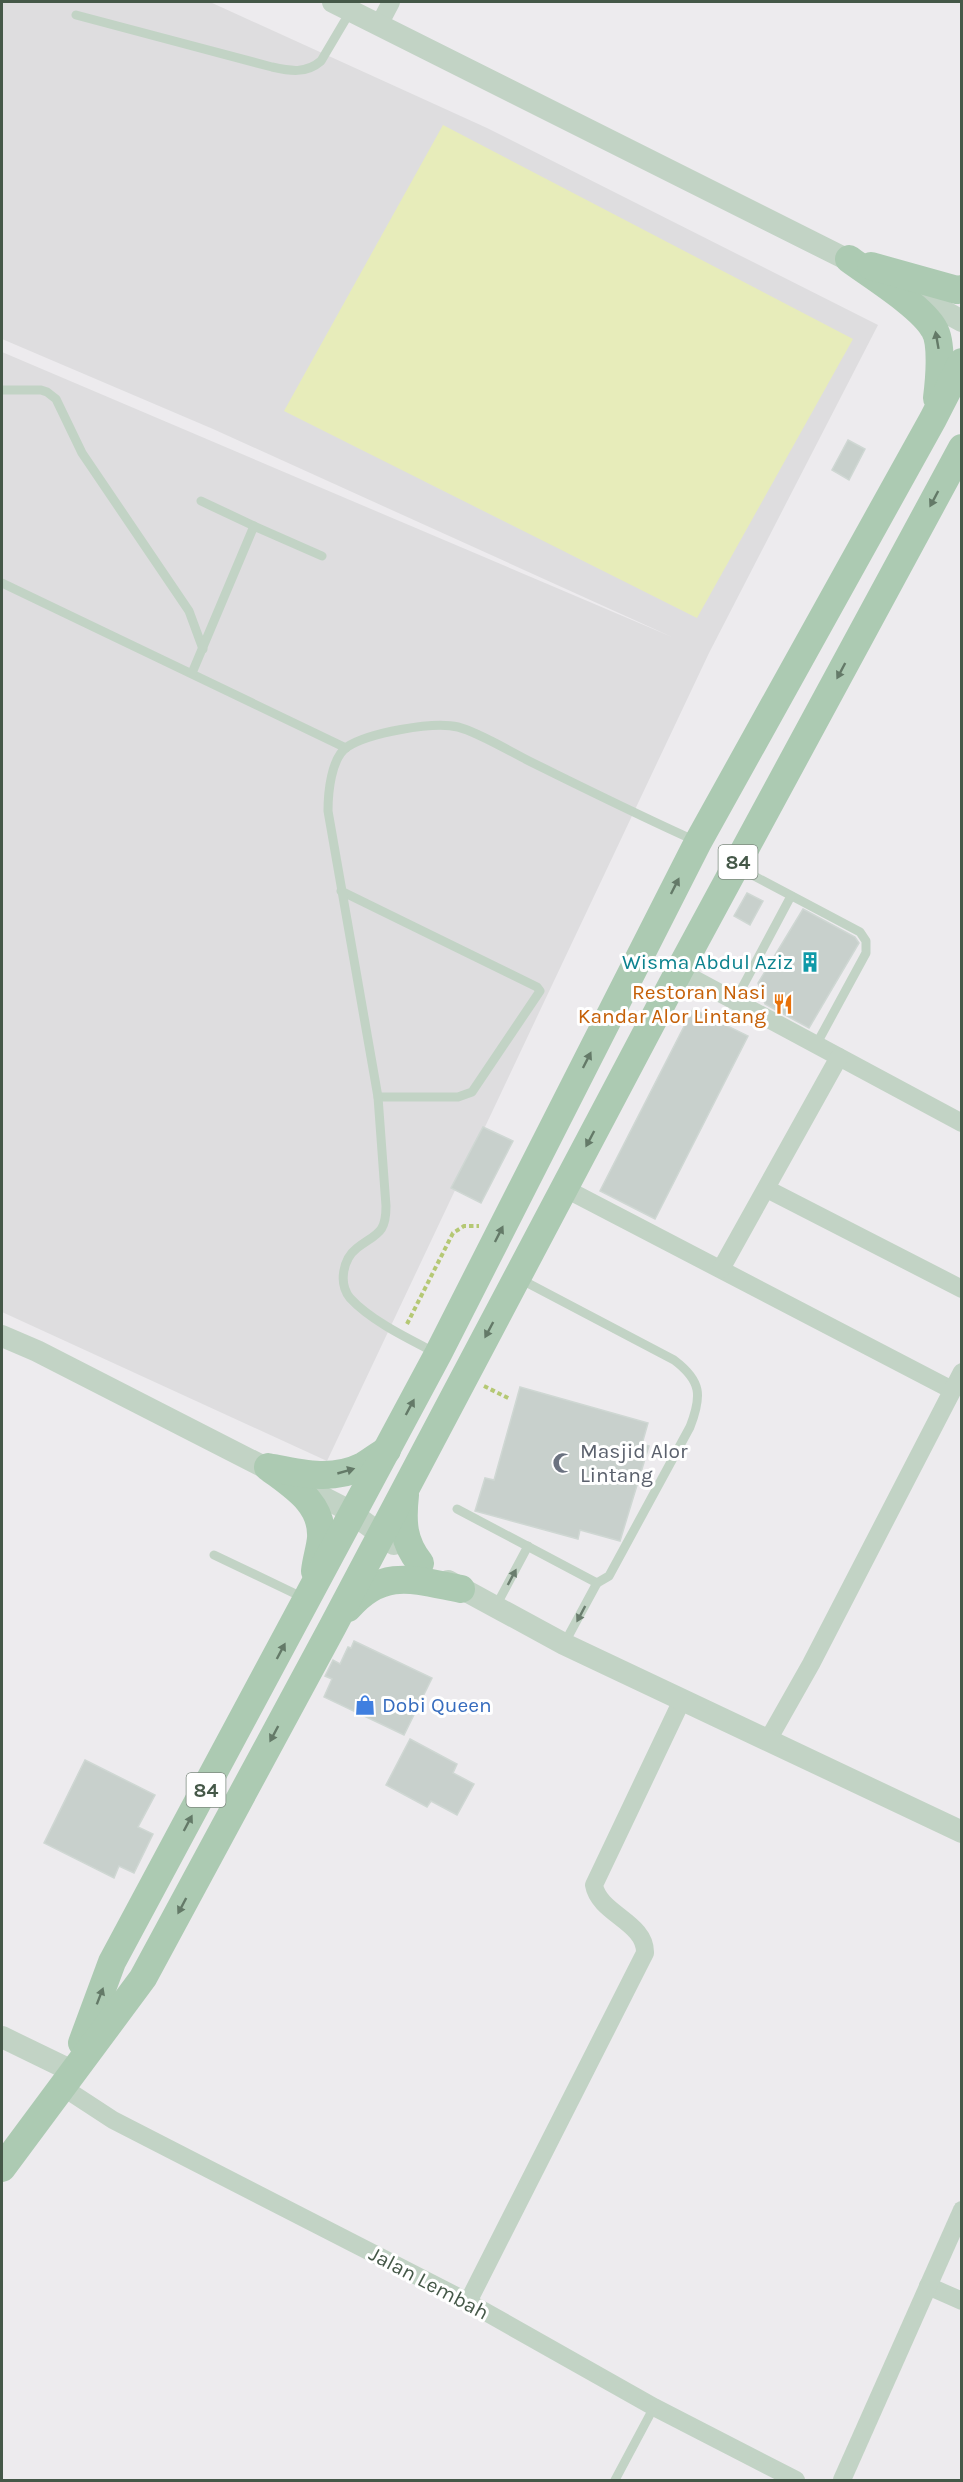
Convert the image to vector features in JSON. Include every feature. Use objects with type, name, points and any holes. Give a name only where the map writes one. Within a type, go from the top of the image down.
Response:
[{"type":"main road","points":[[849,259],[916,280],[957,290],[962,289]]},
{"type":"main road","points":[[849,259],[909,303],[935,330],[940,360],[933,419]]},
{"type":"main road","name":"84","points":[[66,2078],[112,1962],[310,1597],[438,1354],[698,842],[933,419],[962,362]]},
{"type":"main road","name":"84","points":[[2,2168],[66,2078],[142,1978],[333,1626],[679,971],[962,448]]},
{"type":"main road","points":[[268,1467],[305,1474],[340,1474],[364,1465],[387,1450]]},
{"type":"main road","points":[[268,1467],[309,1500],[320,1522],[321,1539],[310,1597]]},
{"type":"main road","points":[[405,1490],[402,1517],[404,1531],[411,1550],[420,1563]]},
{"type":"main road","points":[[333,1626],[358,1596],[381,1582],[406,1578],[461,1589]]},
{"type":"street","points":[[380,23],[391,2]]},
{"type":"street","points":[[342,6],[849,259],[962,321]]},
{"type":"street","points":[[679,971],[962,1123]]},
{"type":"street","points":[[721,1269],[839,1057]]},
{"type":"street","points":[[564,1188],[952,1390]]},
{"type":"street","points":[[767,1189],[962,1289]]},
{"type":"street","points":[[2,1336],[37,1351],[268,1467],[353,1515],[461,1589],[564,1644],[962,1832]]},
{"type":"street","points":[[768,1740],[811,1664],[962,1372]]},
{"type":"street","points":[[468,2302],[645,1953],[645,1945],[640,1935],[600,1899],[594,1885],[682,1700]]},
{"type":"street","points":[[2,2037],[66,2078]]},
{"type":"street","name":"Jalan Lembah","points":[[66,2078],[113,2120],[468,2302],[654,2407],[796,2481]]},
{"type":"street","points":[[842,2481],[962,2210]]},
{"type":"street","points":[[928,2286],[962,2301]]},
{"type":"lane","points":[[76,15],[272,67],[298,71],[315,66],[321,61],[342,6]]},
{"type":"lane","points":[[2,390],[41,390],[56,399],[82,453],[189,611],[203,649]]},
{"type":"lane","points":[[201,501],[322,556]]},
{"type":"lane","points":[[192,673],[254,526]]},
{"type":"lane","points":[[2,583],[346,748]]},
{"type":"lane","points":[[438,1354],[401,1335],[350,1297],[344,1288],[344,1270],[348,1257],[357,1248],[375,1237],[382,1230],[386,1220],[378,1097],[328,811],[328,794],[336,764],[346,748],[374,737],[426,724],[460,727],[642,817],[698,842]]},
{"type":"lane","points":[[736,866],[860,932],[866,941],[866,953],[816,1045]]},
{"type":"lane","points":[[341,891],[537,987],[540,991],[472,1092],[458,1097],[378,1097]]},
{"type":"lane","points":[[735,1001],[791,896]]},
{"type":"lane","points":[[517,1278],[674,1360],[689,1371],[697,1388],[698,1406],[690,1427],[609,1576],[597,1583],[564,1644]]},
{"type":"lane","points":[[458,1509],[597,1583]]},
{"type":"lane","points":[[495,1608],[528,1546]]},
{"type":"lane","points":[[214,1555],[310,1597]]},
{"type":"lane","points":[[615,2481],[654,2407]]},
{"type":"path","points":[[401,1335],[453,1233],[464,1226],[477,1225],[498,1235]]},
{"type":"shaded area","points":[[2,2],[210,2],[487,128],[878,325],[709,653],[327,1461],[2,1312],[2,352],[672,637],[213,429],[2,339]]},
{"type":"green space","points":[[443,125],[853,339],[697,618],[284,411]]},
{"type":"building","points":[[848,440],[865,449],[849,480],[832,470]]},
{"type":"building","points":[[747,893],[763,901],[750,925],[734,916]]},
{"type":"building","name":"Wisma Abdul Aziz","points":[[803,909],[855,937],[859,943],[809,1028],[765,1004],[758,983]]},
{"type":"building","points":[[693,1009],[748,1036],[655,1219],[600,1191]]},
{"type":"building","points":[[483,1127],[513,1141],[481,1203],[451,1188]]},
{"type":"building","points":[[520,1387],[648,1423],[642,1444],[649,1446],[620,1541],[580,1530],[578,1539],[475,1511],[485,1478],[494,1480]]},
{"type":"building","points":[[354,1641],[432,1678],[404,1735],[324,1697],[332,1679],[325,1676],[333,1660],[340,1664],[348,1647],[351,1648]]},
{"type":"building","points":[[410,1739],[457,1764],[453,1773],[474,1784],[457,1815],[431,1801],[427,1807],[386,1785]]},
{"type":"building","points":[[85,1760],[155,1795],[138,1827],[153,1834],[134,1873],[119,1866],[114,1878],[44,1843]]},
{"type":"place","name":"Wisma Abdul Aziz","points":[[810,962]]},
{"type":"place","name":"Restoran Nasi Kandar Alor Lintang","points":[[783,1004]]},
{"type":"place","name":"Masjid Alor Lintang","points":[[563,1463]]},
{"type":"place","name":"Dobi Queen","points":[[365,1705]]}]
